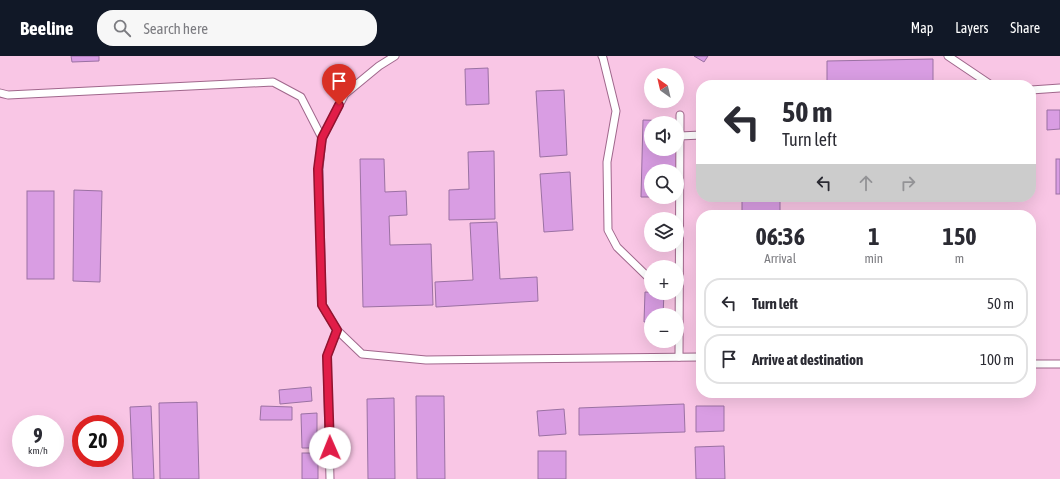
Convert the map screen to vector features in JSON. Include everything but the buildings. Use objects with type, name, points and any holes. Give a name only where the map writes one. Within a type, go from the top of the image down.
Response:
[{"type":"lane","points":[[395,56],[379,66],[345,94],[322,138],[318,169],[322,305],[337,330],[362,354],[426,360],[696,358]]},
{"type":"lane","points":[[602,56],[616,111],[607,162],[608,230],[617,247],[644,273]]},
{"type":"lane","points":[[948,56],[984,80]]},
{"type":"lane","points":[[0,93],[8,95],[273,82],[301,97],[322,138]]},
{"type":"lane","points":[[1036,90],[1060,88]]},
{"type":"lane","points":[[684,136],[696,135]]},
{"type":"lane","points":[[678,260],[680,156]]},
{"type":"lane","points":[[678,300],[678,357]]},
{"type":"lane","points":[[330,479],[327,356],[337,330]]},
{"type":"lane","points":[[1036,364],[1060,364]]},
{"type":"route","points":[[330,448],[327,356],[337,330],[322,305],[318,169],[322,138],[339,105]]}]
